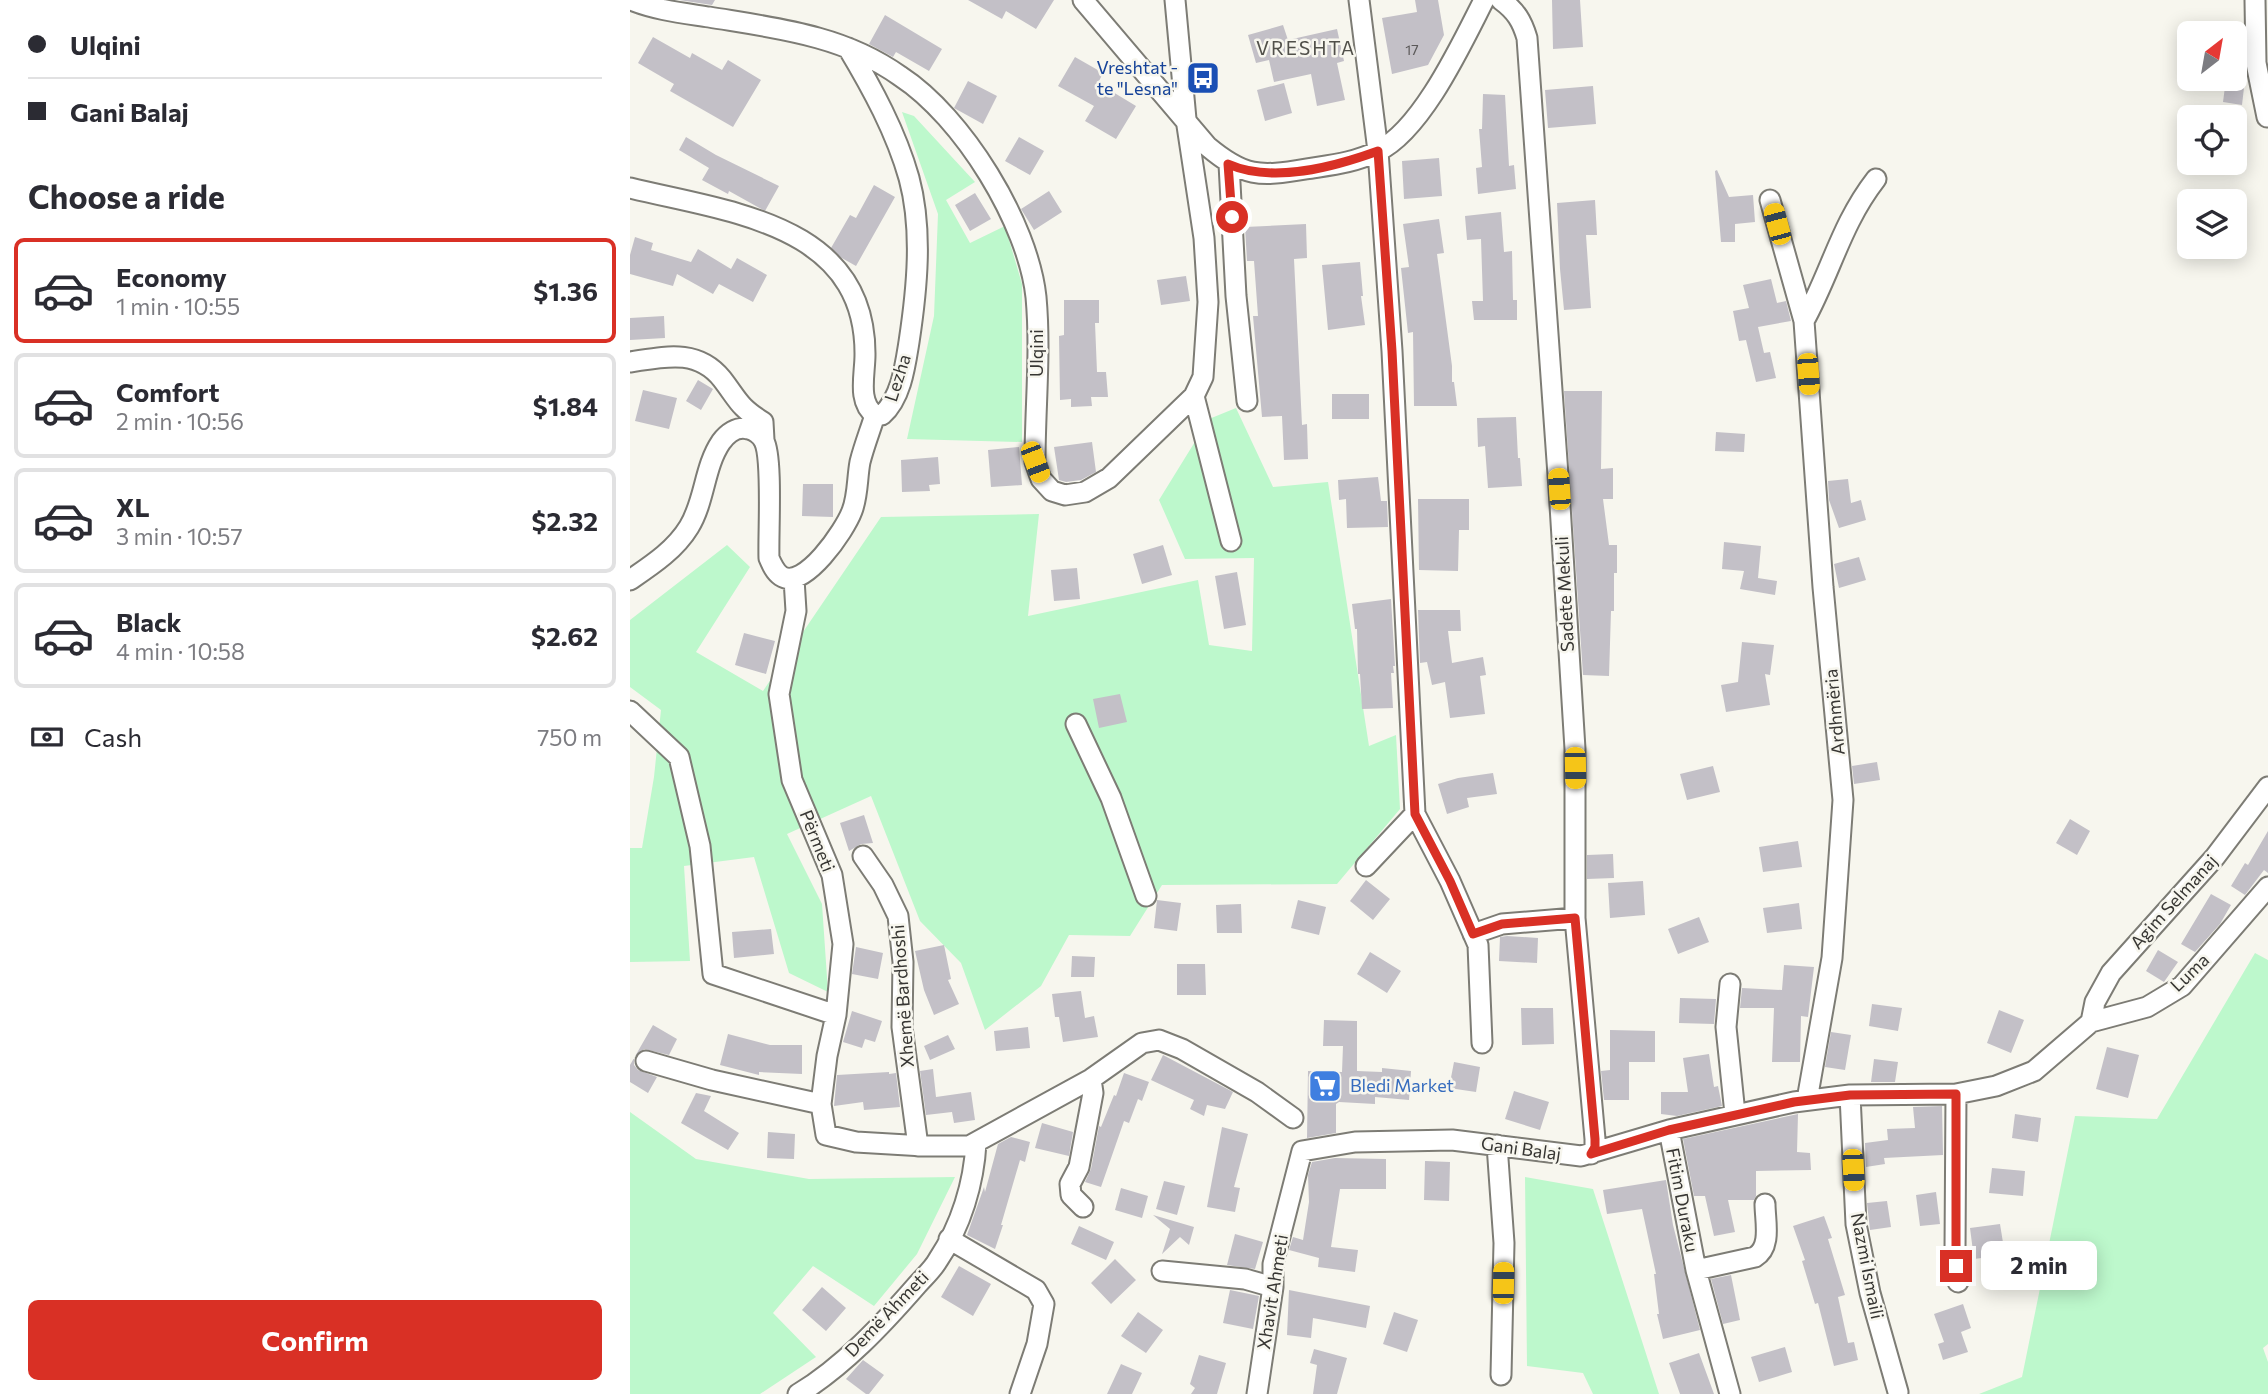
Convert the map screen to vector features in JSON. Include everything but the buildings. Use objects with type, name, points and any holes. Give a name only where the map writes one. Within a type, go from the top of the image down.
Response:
[{"type":"street","name":"Ulqini","points":[[631,0],[681,13],[817,38],[848,48],[890,69],[919,90],[961,135],[1006,204],[1021,236],[1031,267],[1036,297],[1038,349],[1035,462],[1041,479],[1052,491],[1065,495],[1085,492],[1109,478],[1195,396]]},
{"type":"street","points":[[1083,0],[1207,146],[1228,164],[1246,172],[1280,174],[1343,164],[1378,151],[1399,138],[1418,114],[1453,58],[1484,0]]},
{"type":"street","points":[[1175,0],[1186,119],[1201,204],[1208,302],[1203,377],[1195,396],[1231,541]]},
{"type":"street","points":[[1359,0],[1378,151],[1392,351],[1415,814],[1450,881],[1478,945],[1482,1043]]},
{"type":"street","name":"Sadete Mekuli","points":[[1501,0],[1515,10],[1527,38],[1575,749],[1575,918],[1595,1139],[1591,1154]]},
{"type":"street","points":[[2255,0],[2256,63],[2267,117]]},
{"type":"street","name":"Lezha","points":[[630,188],[771,223],[822,254],[841,275],[858,312],[865,352],[864,400],[867,410],[875,415],[882,415],[898,392],[914,311],[917,258],[915,213],[909,178],[874,94],[848,48]]},
{"type":"street","points":[[874,94],[874,83],[890,69]]},
{"type":"street","points":[[1228,164],[1236,296],[1247,401]]},
{"type":"street","points":[[1804,321],[1818,296],[1843,231],[1858,202],[1877,179]]},
{"type":"street","name":"Ardhmëria","points":[[1770,200],[1804,321],[1823,587],[1843,800],[1832,958],[1807,1100]]},
{"type":"street","points":[[630,362],[673,356],[702,362],[720,377],[742,409],[763,422],[768,460],[769,558],[783,578],[794,579],[825,555],[842,532],[853,509],[860,463],[875,415]]},
{"type":"street","points":[[630,580],[671,550],[689,527],[722,442],[734,430],[745,428],[757,432],[765,441]]},
{"type":"street","name":"Përmeti","points":[[794,579],[796,611],[779,694],[792,780],[832,875],[843,944],[836,1015],[821,1104],[825,1135],[856,1142],[918,1146],[969,1146],[976,1143]]},
{"type":"street","points":[[630,711],[679,757],[700,846],[713,974],[836,1015]]},
{"type":"street","points":[[1076,724],[1111,798],[1146,896]]},
{"type":"street","name":"Agim Selmanaj","points":[[2091,1022],[2095,1002],[2110,973],[2215,857],[2268,787]]},
{"type":"street","points":[[1366,866],[1415,814]]},
{"type":"street","name":"Xhemë Bardhoshi","points":[[863,856],[883,885],[898,916],[903,962],[902,1027],[918,1146]]},
{"type":"street","name":"Luma","points":[[2091,1022],[2147,1007],[2182,986],[2267,889]]},
{"type":"street","points":[[1473,934],[1502,924],[1575,918]]},
{"type":"street","points":[[1730,984],[1726,1027],[1735,1114]]},
{"type":"street","name":"Gani Balaj","points":[[1302,1150],[1355,1142],[1452,1140],[1572,1155],[1591,1154],[1669,1130],[1807,1100],[1850,1095],[1956,1094],[1996,1086],[2034,1071],[2091,1022]]},
{"type":"street","points":[[976,1143],[1091,1079],[1142,1043],[1159,1040],[1193,1055],[1257,1092],[1293,1118]]},
{"type":"street","points":[[646,1061],[712,1080],[821,1104]]},
{"type":"street","points":[[1083,1207],[1071,1195],[1070,1184],[1079,1167],[1093,1093],[1091,1079]]},
{"type":"street","points":[[1956,1094],[1955,1250],[1958,1282]]},
{"type":"street","name":"Nazmi Ismaili","points":[[1850,1095],[1856,1224],[1870,1293],[1898,1392]]},
{"type":"street","name":"Fitim Duraku","points":[[1669,1130],[1696,1270],[1730,1394]]},
{"type":"street","name":"Demë Ahmeti","points":[[801,1393],[843,1359],[900,1305],[938,1261],[970,1189],[976,1143]]},
{"type":"street","points":[[1497,1144],[1504,1243],[1501,1375]]},
{"type":"street","name":"Xhavit Ahmeti","points":[[1257,1394],[1273,1287],[1273,1264],[1302,1150]]},
{"type":"street","name":"Fitim Duraku","points":[[1696,1270],[1761,1254],[1766,1244],[1765,1204]]},
{"type":"street","points":[[949,1239],[1036,1290],[1044,1304],[1037,1344],[1020,1394]]},
{"type":"street","points":[[1162,1271],[1245,1279],[1273,1287]]},
{"type":"green space","points":[[902,112],[914,116],[975,182],[946,200],[970,243],[1005,226],[1022,284],[1022,442],[907,439],[934,316],[938,214]]},
{"type":"green space","points":[[1236,408],[1273,487],[1328,482],[1369,746],[1396,735],[1400,809],[1337,884],[1162,885],[1130,936],[1069,935],[1041,986],[985,1030],[961,963],[920,921],[871,796],[787,834],[822,904],[828,992],[789,973],[754,857],[684,866],[690,961],[630,962],[630,848],[642,848],[654,777],[661,710],[630,687],[630,620],[727,545],[750,567],[696,652],[763,691],[881,517],[1039,514],[1028,616],[1198,580],[1209,645],[1252,651],[1254,558],[1185,559],[1159,500],[1209,419]]},
{"type":"green space","points":[[2255,953],[2268,960],[2268,1344],[2263,1348],[2268,1362],[2268,1394],[1979,1394],[2022,1377],[2075,1116],[2157,1119]]},
{"type":"green space","points":[[630,1112],[696,1159],[809,1179],[955,1177],[917,1254],[874,1306],[813,1266],[773,1313],[816,1357],[760,1394],[630,1394]]},
{"type":"green space","points":[[1525,1177],[1593,1189],[1659,1394],[1593,1394],[1583,1373],[1527,1366]]},
{"type":"place","name":"Vreshtat - te \"Lesna\"","points":[[1203,78]]},
{"type":"place","name":"Bledi Market","points":[[1325,1086]]},
{"type":"district","name":"VRESHTA","points":[[1306,48]]},
{"type":"route","points":[[1232,217],[1228,164],[1246,172],[1280,174],[1343,164],[1378,151],[1392,351],[1415,814],[1450,881],[1473,934],[1502,924],[1575,918],[1595,1139],[1591,1154],[1669,1130],[1794,1102],[1850,1095],[1956,1094],[1956,1266]]}]
